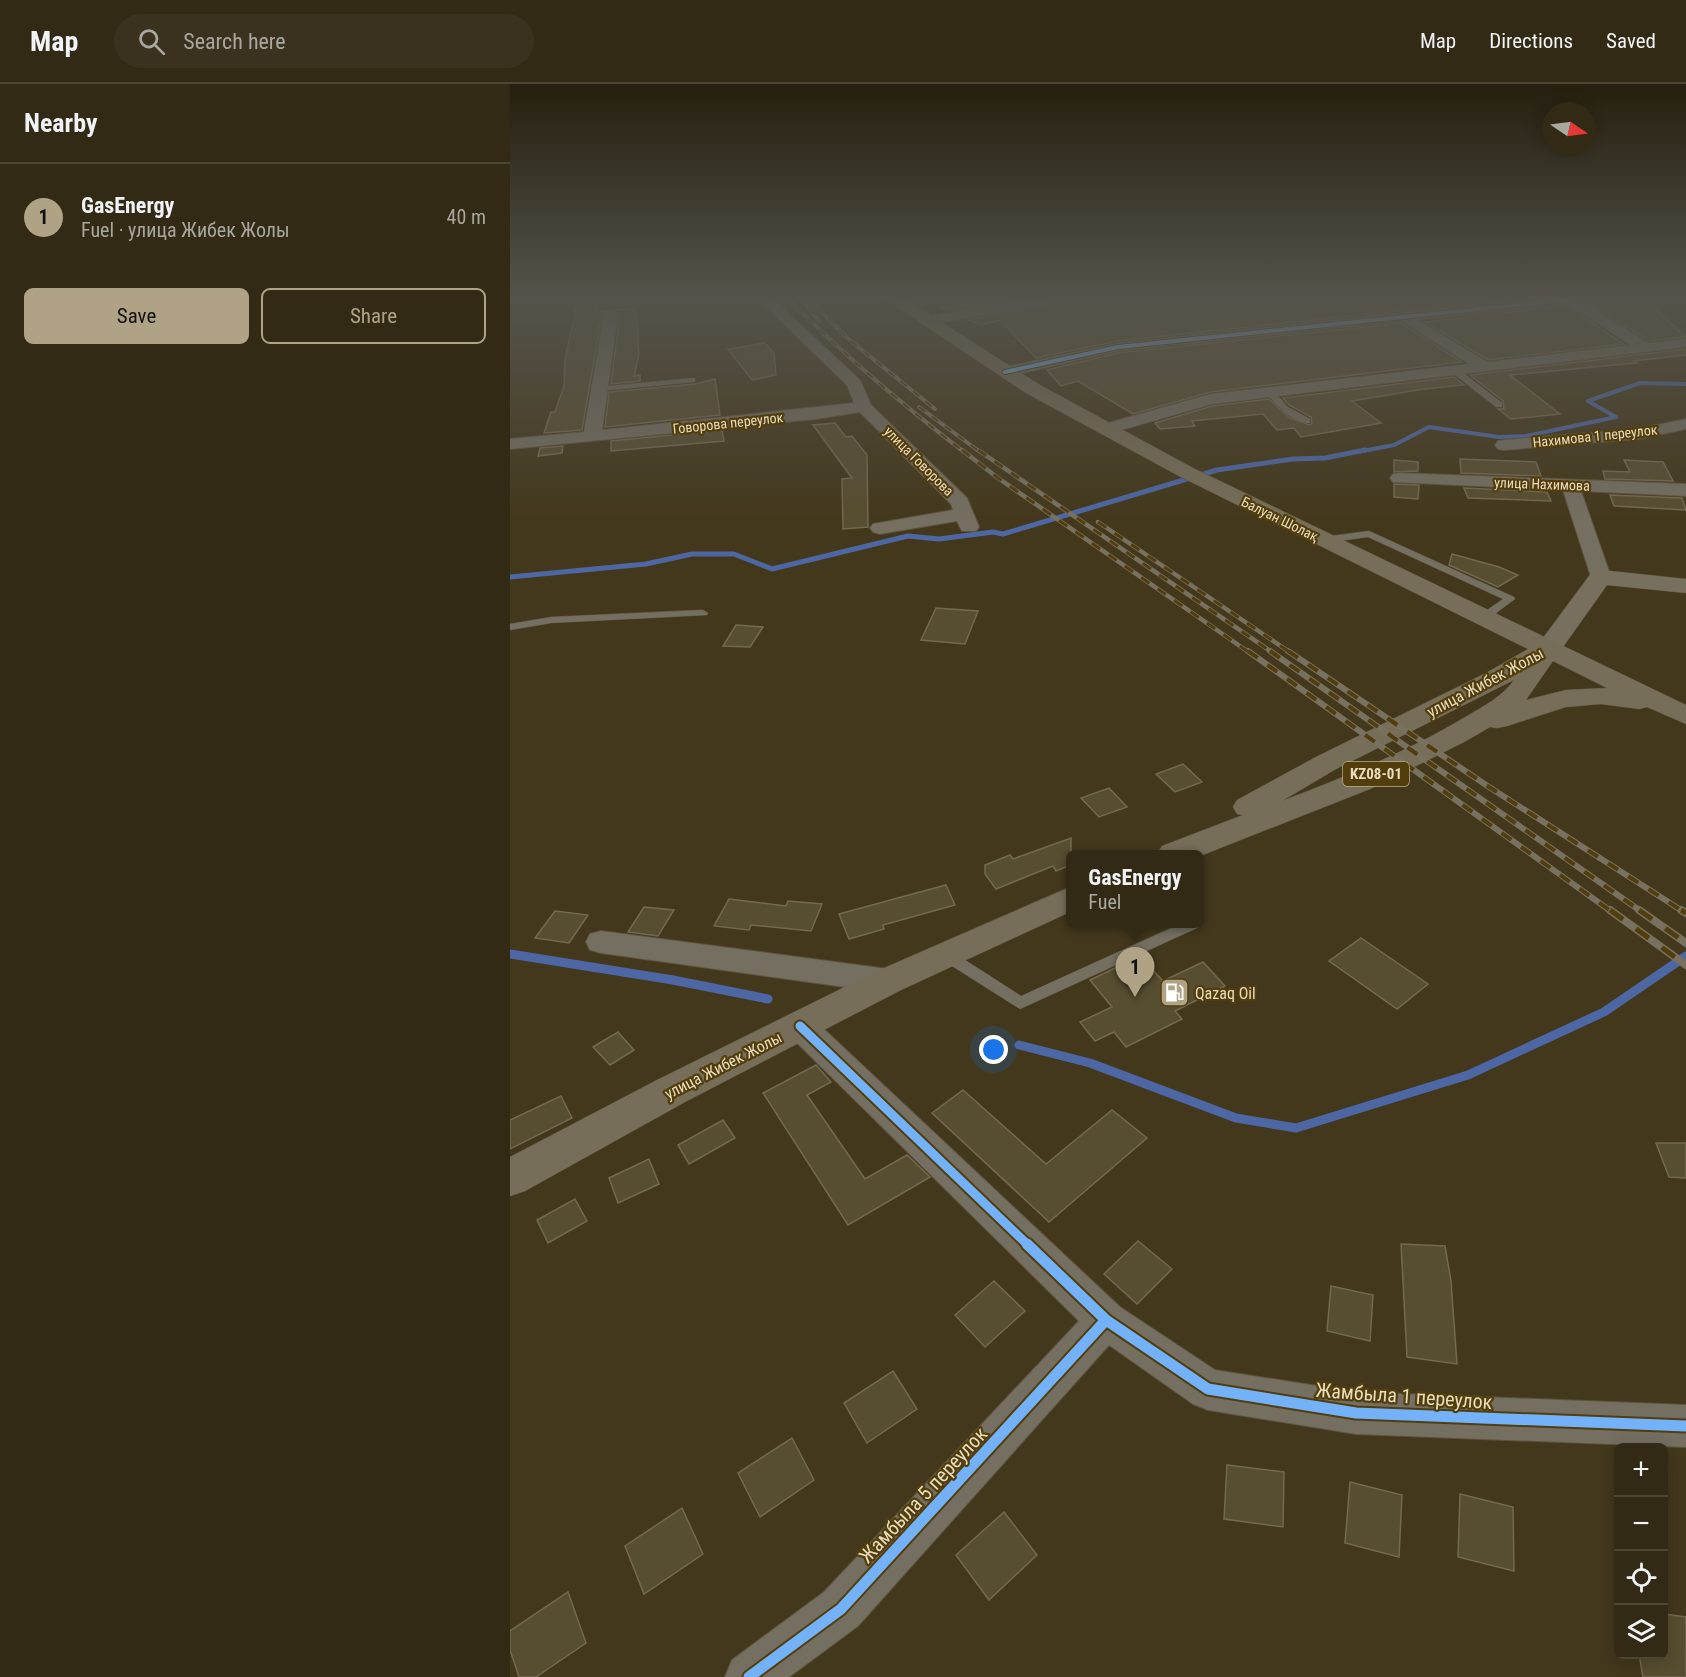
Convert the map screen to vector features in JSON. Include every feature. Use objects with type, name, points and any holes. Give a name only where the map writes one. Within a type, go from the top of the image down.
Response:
[{"type":"main road","name":"Балуан Шолақ","points":[[1002,370],[1186,472],[1683,714]]},
{"type":"main road","name":"улица Жибек Жолы","points":[[1186,850],[1359,782],[1456,735],[1502,707],[1520,691],[1549,648]]},
{"type":"main road","name":"улица Жибек Жолы","points":[[1175,850],[1326,763],[1496,679],[1549,648]]},
{"type":"main road","name":"KZ08-01","points":[[1456,735],[1546,701],[1572,697],[1604,696],[1635,700],[1683,714]]},
{"type":"main road","name":"улица Жибек Жолы","points":[[510,1178],[670,1091],[888,981],[1066,901]]},
{"type":"street","points":[[592,437],[602,370]]},
{"type":"street","name":"улица Говорова","points":[[841,370],[854,383],[864,407],[960,501],[967,521],[880,528]]},
{"type":"street","points":[[1005,372],[1013,370]]},
{"type":"street","points":[[1107,429],[1211,399],[1443,370]]},
{"type":"street","name":"Говорова переулок","points":[[510,444],[816,414],[864,407]]},
{"type":"street","name":"Нахимова 1 переулок","points":[[1504,445],[1638,434],[1686,423]]},
{"type":"street","name":"улица Нахимова","points":[[1399,478],[1686,490]]},
{"type":"street","points":[[1570,485],[1601,578]]},
{"type":"street","points":[[1601,578],[1686,586]]},
{"type":"street","points":[[1549,648],[1601,578]]},
{"type":"street","points":[[602,942],[888,981]]},
{"type":"street","name":"Жамбыла 1 переулок","points":[[800,1026],[1106,1320],[1208,1389],[1356,1413],[1686,1426]]},
{"type":"street","name":"Жамбыла 5 переулок","points":[[749,1677],[841,1609],[1106,1320]]},
{"type":"lane","points":[[1456,370],[1499,405]]},
{"type":"lane","points":[[599,389],[692,381]]},
{"type":"lane","points":[[1269,391],[1285,409],[1307,421]]},
{"type":"lane","points":[[1324,540],[1369,534],[1510,599],[1484,616]]},
{"type":"lane","points":[[510,627],[551,620],[703,613]]},
{"type":"lane","points":[[945,955],[1020,1003],[1183,928]]},
{"type":"building","points":[[565,370],[592,370],[582,430],[544,433],[551,412],[555,412],[564,386]]},
{"type":"building","points":[[613,370],[635,370],[634,376],[640,375],[640,381],[611,384]]},
{"type":"building","points":[[745,370],[776,370],[776,375],[752,380]]},
{"type":"building","points":[[1047,370],[1392,370],[1211,392],[1133,414],[1078,381],[1061,386]]},
{"type":"building","points":[[1509,370],[1559,370],[1510,375],[1560,414],[1511,419],[1498,409],[1504,409],[1503,401],[1470,375]]},
{"type":"building","points":[[1454,377],[1464,385],[1352,401],[1381,423],[1301,437],[1294,428],[1277,430],[1263,414],[1192,421],[1195,426],[1160,429],[1155,423],[1212,406],[1269,399],[1290,418],[1310,425],[1311,417],[1289,405],[1283,398]]},
{"type":"building","points":[[715,379],[720,415],[605,427],[609,392],[695,384]]},
{"type":"building","points":[[835,423],[846,437],[852,436],[867,455],[868,527],[843,529],[842,479],[852,478],[813,425]]},
{"type":"building","points":[[722,430],[724,441],[611,451],[611,441]]},
{"type":"building","points":[[563,446],[562,453],[538,456],[540,448]]},
{"type":"building","points":[[1460,459],[1536,462],[1541,476],[1461,473]]},
{"type":"building","points":[[1394,460],[1418,462],[1418,471],[1394,472]]},
{"type":"building","points":[[1624,460],[1663,462],[1673,481],[1605,479],[1603,471],[1630,472]]},
{"type":"building","points":[[1394,484],[1419,485],[1418,499],[1394,497]]},
{"type":"building","points":[[1464,488],[1547,492],[1551,501],[1468,498]]},
{"type":"building","points":[[1610,495],[1682,498],[1686,510],[1614,506]]},
{"type":"building","points":[[1452,554],[1499,567],[1518,575],[1498,587],[1449,565]]},
{"type":"building","points":[[936,608],[978,611],[965,644],[921,640]]},
{"type":"building","points":[[736,625],[763,627],[750,647],[723,646]]},
{"type":"building","points":[[1183,764],[1202,782],[1175,792],[1156,774]]},
{"type":"building","points":[[1109,788],[1127,807],[1099,817],[1081,798]]},
{"type":"building","points":[[1071,838],[1071,850],[1066,850],[1066,867],[1056,871],[1053,866],[996,889],[985,874],[985,865],[1010,855],[1013,859]]},
{"type":"building","points":[[946,885],[955,905],[883,925],[884,929],[849,939],[839,914]]},
{"type":"building","points":[[729,899],[786,906],[788,901],[822,904],[811,931],[751,925],[749,930],[714,926]]},
{"type":"building","points":[[644,907],[674,910],[658,936],[628,932]]},
{"type":"building","points":[[555,911],[588,915],[569,943],[535,938]]},
{"type":"building","points":[[1361,938],[1428,984],[1397,1009],[1329,961]]},
{"type":"building","points":[[1140,956],[1163,981],[1203,962],[1225,986],[1175,1011],[1182,1019],[1126,1047],[1114,1032],[1095,1041],[1080,1022],[1112,1007],[1090,980]]},
{"type":"building","points":[[618,1032],[634,1050],[610,1065],[593,1047]]},
{"type":"building","points":[[816,1065],[831,1082],[807,1095],[865,1179],[907,1155],[930,1177],[848,1225],[763,1093]]},
{"type":"building","points":[[963,1090],[1046,1164],[1112,1110],[1147,1138],[1049,1222],[932,1113]]},
{"type":"building","points":[[561,1096],[572,1118],[510,1149],[510,1120]]},
{"type":"building","points":[[723,1120],[735,1138],[689,1164],[678,1145]]},
{"type":"building","points":[[1656,1143],[1686,1143],[1686,1178],[1669,1177]]},
{"type":"building","points":[[649,1159],[659,1184],[618,1203],[609,1178]]},
{"type":"building","points":[[575,1199],[587,1221],[548,1243],[537,1220]]},
{"type":"building","points":[[1138,1241],[1172,1269],[1137,1304],[1104,1274]]},
{"type":"building","points":[[1401,1244],[1445,1246],[1451,1281],[1457,1364],[1407,1357]]},
{"type":"building","points":[[994,1281],[1025,1311],[985,1347],[955,1315]]},
{"type":"building","points":[[1331,1286],[1373,1295],[1370,1341],[1327,1331]]},
{"type":"building","points":[[893,1371],[917,1409],[867,1443],[844,1403]]},
{"type":"building","points":[[792,1438],[814,1480],[760,1517],[738,1473]]},
{"type":"building","points":[[1227,1465],[1284,1472],[1283,1527],[1224,1519]]},
{"type":"building","points":[[1350,1482],[1402,1495],[1399,1557],[1345,1543]]},
{"type":"building","points":[[1460,1494],[1513,1507],[1514,1571],[1458,1557]]},
{"type":"building","points":[[682,1508],[703,1554],[644,1594],[625,1546]]},
{"type":"building","points":[[1004,1512],[1037,1555],[989,1600],[956,1555]]},
{"type":"building","points":[[568,1592],[586,1643],[536,1677],[519,1677],[510,1650],[510,1631]]},
{"type":"building","points":[[1668,1615],[1686,1617],[1686,1677],[1643,1677],[1640,1659],[1668,1659]]},
{"type":"waterway","points":[[1357,452],[1394,445],[1429,427],[1499,437],[1526,436],[1616,417],[1588,401],[1640,383],[1686,384]]},
{"type":"waterway","points":[[510,577],[646,564],[692,554],[734,554],[772,569],[908,536],[939,539],[993,532],[1003,534],[1217,470],[1293,459],[1325,458],[1365,450]]},
{"type":"waterway","points":[[510,954],[673,980],[768,999]]},
{"type":"waterway","points":[[1019,1045],[1090,1063],[1236,1118],[1296,1128],[1468,1075],[1604,1012],[1686,956]]},
{"type":"railway","points":[[864,370],[964,452]]},
{"type":"railway","points":[[887,370],[935,409]]},
{"type":"railway","points":[[919,407],[980,452]]},
{"type":"railway","points":[[962,450],[998,478],[1250,653]]},
{"type":"railway","points":[[978,450],[1273,653]]},
{"type":"railway","points":[[1098,522],[1291,653]]},
{"type":"railway","points":[[1248,651],[1612,912]]},
{"type":"railway","points":[[1270,651],[1642,912]]},
{"type":"railway","points":[[1288,651],[1489,787],[1684,912]]},
{"type":"railway","points":[[1610,910],[1686,965]]},
{"type":"railway","points":[[1639,910],[1686,943]]},
{"type":"railway","points":[[1681,910],[1686,913]]},
{"type":"cycle path","points":[[1005,372],[1013,370]]},
{"type":"cycle path","points":[[800,1026],[1106,1320],[1208,1389],[1356,1413],[1686,1426]]},
{"type":"cycle path","points":[[749,1677],[841,1609],[1106,1320]]},
{"type":"place","name":"Qazaq Oil","points":[[1174,993]]},
{"type":"place","name":"GasEnergy","points":[[1135,997]]}]
